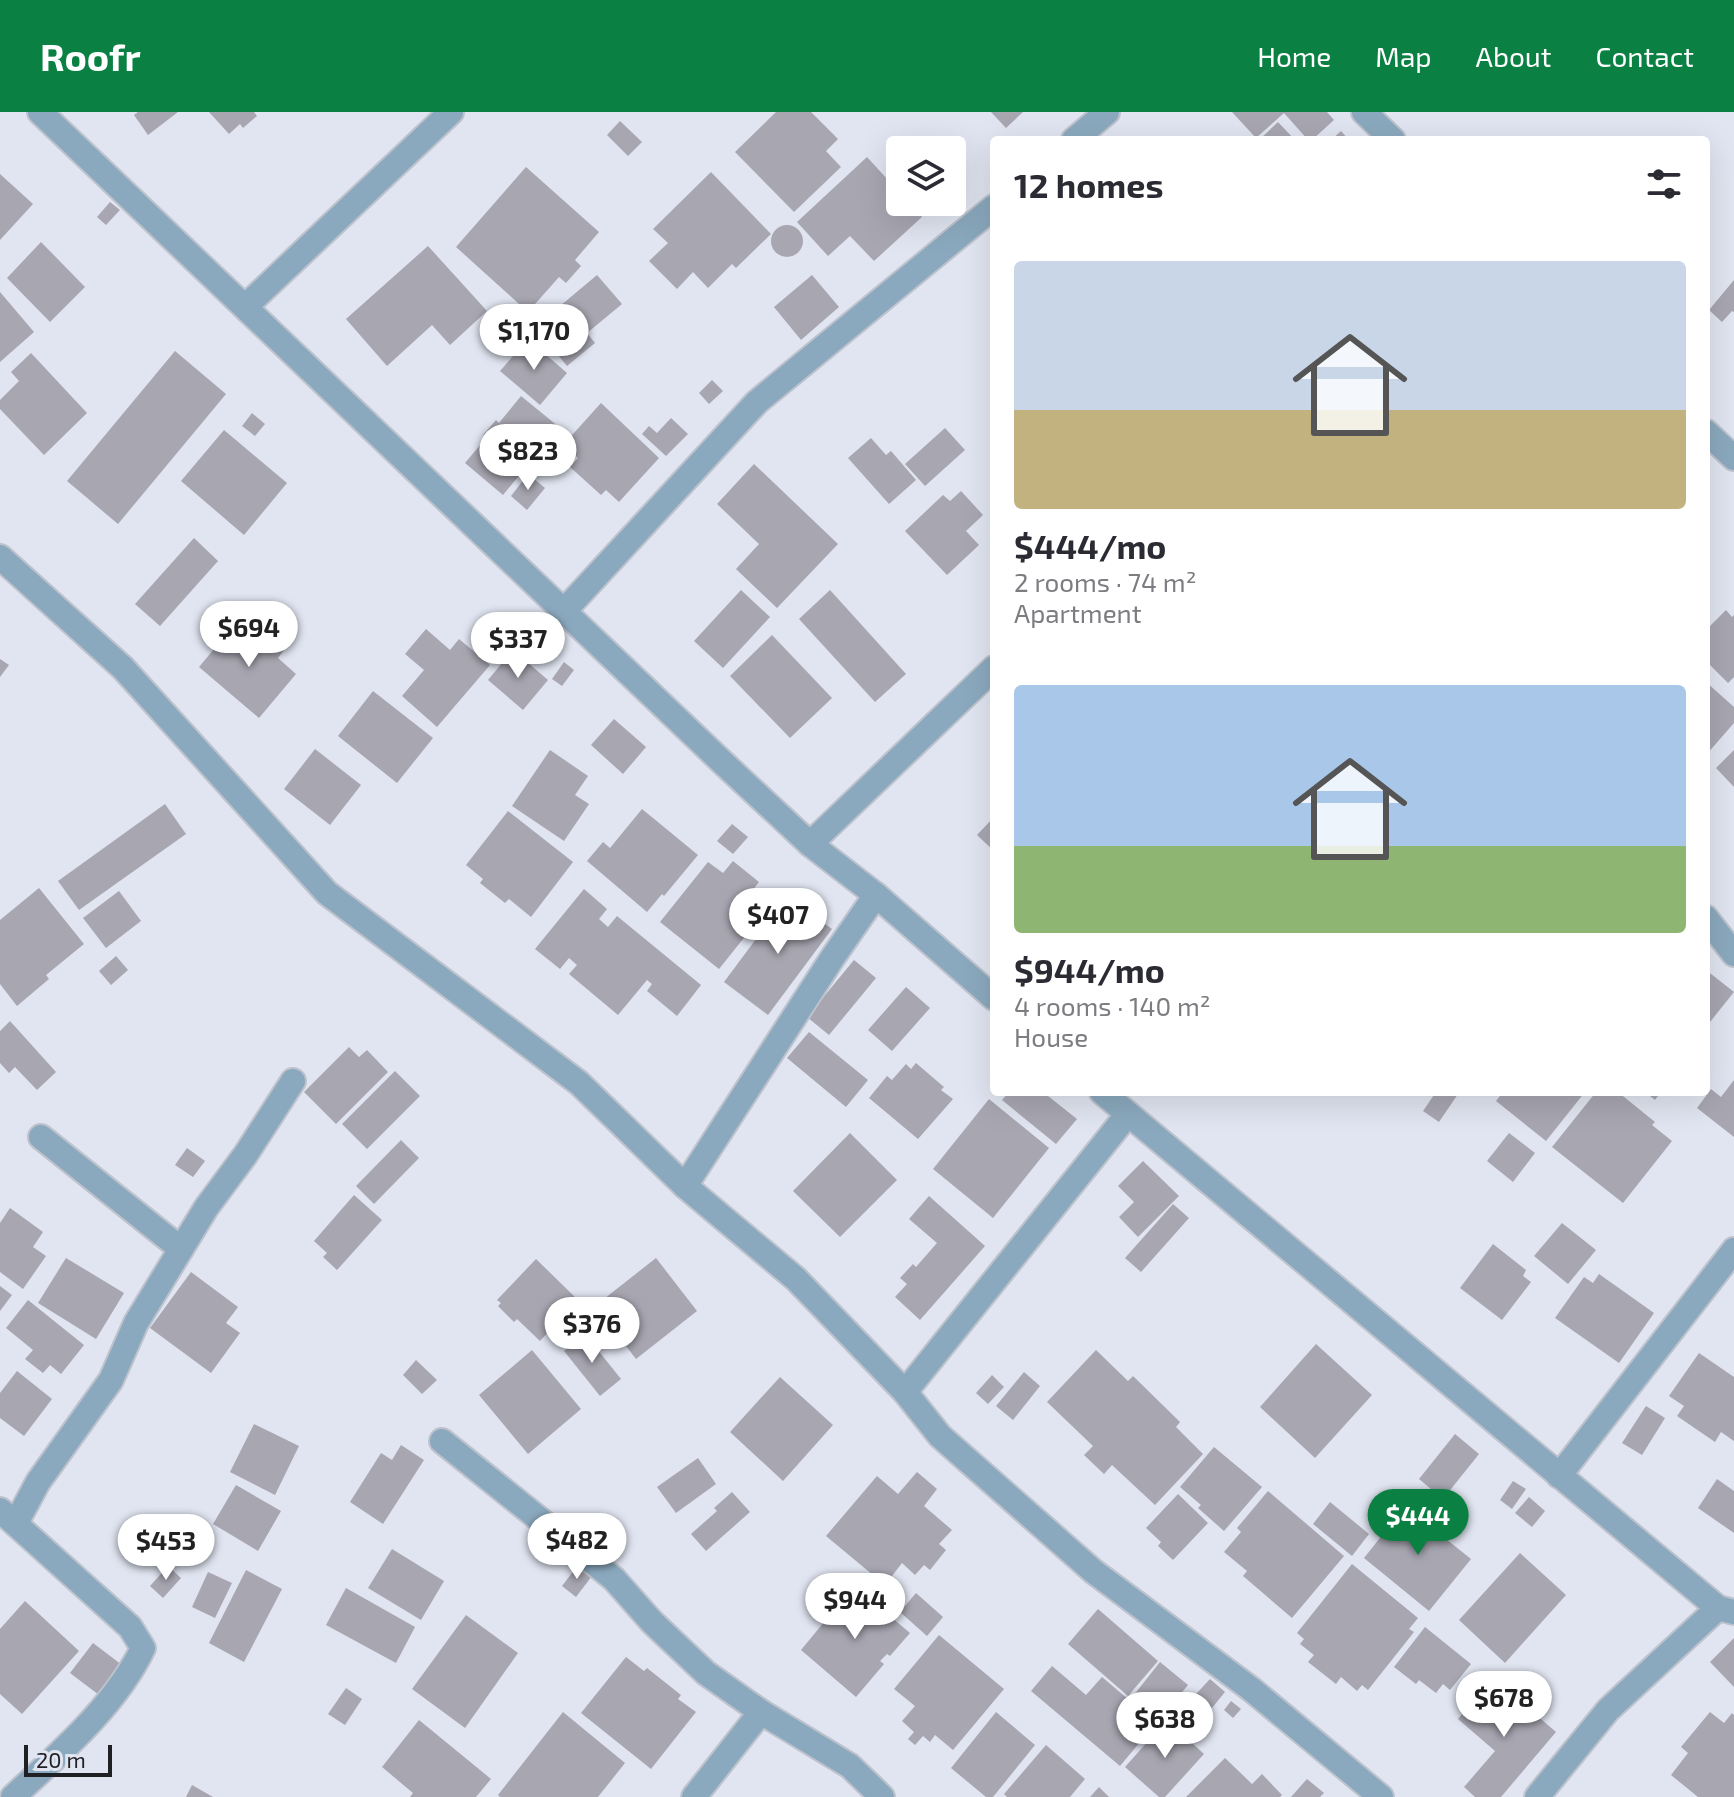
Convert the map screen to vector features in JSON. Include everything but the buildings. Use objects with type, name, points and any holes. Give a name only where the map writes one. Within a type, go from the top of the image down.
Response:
[{"type":"street","points":[[40,112],[810,844],[876,895],[990,995]]},
{"type":"street","points":[[246,306],[451,112]]},
{"type":"street","points":[[1079,136],[1107,112]]},
{"type":"street","points":[[1364,112],[1389,136]]},
{"type":"street","points":[[565,610],[757,402],[990,210]]},
{"type":"street","points":[[1710,436],[1734,458]]},
{"type":"street","points":[[0,557],[123,668],[327,893],[579,1083],[685,1186],[796,1279],[905,1392],[940,1436],[1093,1571],[1251,1689],[1381,1797]]},
{"type":"street","points":[[810,844],[990,672]]},
{"type":"street","points":[[685,1186],[876,895]]},
{"type":"street","points":[[1710,923],[1734,954]]},
{"type":"street","points":[[13,1797],[71,1742],[132,1671],[143,1648],[130,1627],[8,1517],[38,1482],[111,1380],[136,1323],[181,1249],[293,1081]]},
{"type":"street","points":[[1107,1096],[1559,1476],[1726,1610],[1608,1710],[1537,1797]]},
{"type":"street","points":[[905,1392],[1128,1114]]},
{"type":"street","points":[[41,1137],[181,1249]]},
{"type":"street","points":[[1559,1476],[1734,1250]]},
{"type":"street","points":[[442,1441],[614,1579],[652,1622],[706,1673],[761,1712],[850,1766],[882,1797]]},
{"type":"street","points":[[694,1797],[761,1712]]}]
